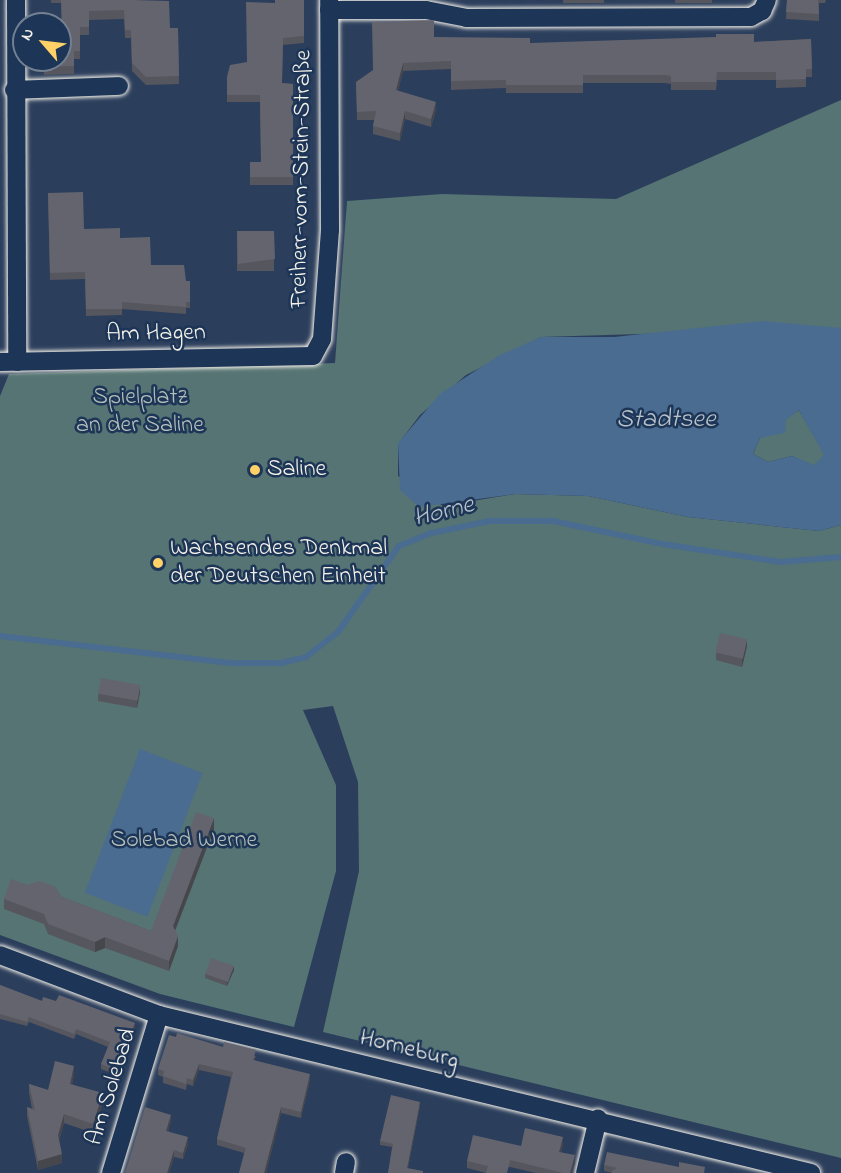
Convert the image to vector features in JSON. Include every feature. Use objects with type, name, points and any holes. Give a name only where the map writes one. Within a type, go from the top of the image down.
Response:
[{"type":"street","points":[[8,362],[9,100],[16,0]]},
{"type":"street","points":[[329,5],[426,10],[467,18],[537,9],[751,17],[762,11],[767,0]]},
{"type":"street","name":"Freiherr-vom-Stein-Straße","points":[[313,356],[322,339],[330,230],[329,5]]},
{"type":"street","points":[[9,100],[119,86]]},
{"type":"street","name":"Am Hagen","points":[[8,362],[313,356]]},
{"type":"street","name":"Horneburg","points":[[0,955],[159,1014],[598,1119],[812,1173]]},
{"type":"street","name":"Am Solebad","points":[[111,1173],[159,1014]]},
{"type":"street","points":[[585,1173],[598,1119]]},
{"type":"green space","points":[[841,100],[841,328],[541,337],[466,375],[420,415],[398,444],[398,476],[443,506],[515,494],[588,496],[688,517],[819,531],[841,525],[841,1158],[323,1032],[359,871],[358,782],[333,706],[303,710],[336,785],[336,871],[294,1027],[160,994],[0,935],[0,396],[9,374],[335,363],[347,201],[442,194],[616,199]]},
{"type":"green space","points":[[799,410],[825,455],[814,466],[792,456],[768,462],[753,454],[760,438]]},
{"type":"water","name":"Stadtsee","points":[[763,321],[841,328],[841,525],[819,531],[688,517],[588,496],[515,494],[419,507],[400,490],[398,443],[440,394],[498,356],[541,337],[614,337]],"holes":[[[799,410],[824,455],[814,465],[792,456],[768,462],[753,454],[760,438],[785,433],[786,420]]]},
{"type":"water","points":[[140,749],[203,773],[147,917],[85,893]]},
{"type":"building","points":[[61,0],[169,1],[170,28],[178,28],[179,76],[146,77],[132,63],[131,30],[125,30],[124,10],[89,11],[89,27],[80,27],[80,51],[74,51],[74,66],[72,66],[72,12],[61,12]]},
{"type":"building","points":[[275,0],[304,0],[304,36],[283,38],[282,83],[293,84],[293,177],[250,177],[250,162],[261,162],[260,95],[227,95],[227,77],[230,65],[247,62],[246,2],[275,3]]},
{"type":"building","points":[[787,0],[818,0],[819,14],[786,12]]},
{"type":"building","points":[[434,20],[434,37],[530,38],[530,43],[716,37],[716,34],[754,34],[754,42],[811,39],[812,69],[806,69],[806,79],[776,80],[776,72],[717,72],[716,82],[671,82],[671,76],[665,75],[583,75],[583,85],[506,85],[506,80],[451,81],[451,61],[403,63],[396,90],[436,102],[431,119],[405,111],[400,133],[373,126],[376,111],[357,112],[356,82],[373,70],[372,22]]},
{"type":"building","points":[[83,192],[84,229],[120,228],[120,238],[150,237],[151,265],[184,265],[186,281],[190,281],[190,302],[186,302],[186,307],[122,302],[122,309],[86,309],[85,272],[50,273],[48,193]]},
{"type":"building","points":[[237,231],[274,231],[275,259],[238,264]]},
{"type":"building","points":[[720,633],[747,639],[743,659],[716,652]]},
{"type":"building","points":[[101,678],[140,685],[138,701],[98,694]]},
{"type":"building","points":[[196,812],[214,818],[173,926],[178,936],[169,961],[105,937],[95,942],[48,924],[44,914],[4,899],[11,879],[27,885],[39,881],[56,887],[62,897],[151,931]]},
{"type":"building","points":[[211,958],[234,966],[228,982],[205,974]]},
{"type":"building","points":[[0,985],[42,1001],[43,997],[56,1001],[59,995],[135,1023],[117,1070],[101,1064],[110,1042],[76,1029],[74,1034],[29,1017],[27,1022],[0,1014]]},
{"type":"building","points":[[177,1033],[223,1047],[224,1042],[256,1050],[253,1060],[310,1074],[301,1112],[281,1107],[264,1173],[239,1173],[246,1148],[217,1139],[233,1072],[199,1064],[193,1080],[187,1078],[186,1084],[163,1076],[164,1071],[158,1069],[169,1035],[176,1037]]},
{"type":"building","points":[[55,1061],[74,1066],[70,1084],[103,1093],[93,1124],[64,1114],[58,1135],[62,1154],[38,1161],[27,1107],[35,1110],[29,1084],[48,1090]]},
{"type":"building","points":[[391,1095],[420,1102],[407,1168],[423,1171],[423,1173],[388,1173],[393,1144],[380,1141]]},
{"type":"building","points":[[145,1107],[171,1115],[166,1131],[188,1137],[183,1153],[174,1150],[167,1173],[125,1173]]},
{"type":"building","points":[[525,1128],[563,1137],[559,1152],[575,1155],[570,1173],[510,1160],[507,1173],[486,1173],[488,1166],[467,1161],[473,1135],[521,1146]]},
{"type":"building","points":[[607,1152],[679,1167],[679,1162],[705,1167],[704,1173],[612,1173],[617,1168],[604,1165]]},
{"type":"waterway","name":"Horne","points":[[0,636],[230,663],[281,663],[306,657],[338,632],[399,546],[432,533],[490,521],[553,521],[662,544],[781,562],[841,557]]},
{"type":"place","name":"Saline","points":[[255,470]]},
{"type":"place","name":"Wachsendes Denkmal der Deutschen Einheit","points":[[158,563]]},
{"type":"park label","name":"Spielplatz an der Saline","points":[[140,412]]},
{"type":"park label","name":"Solebad Werne","points":[[184,841]]}]
